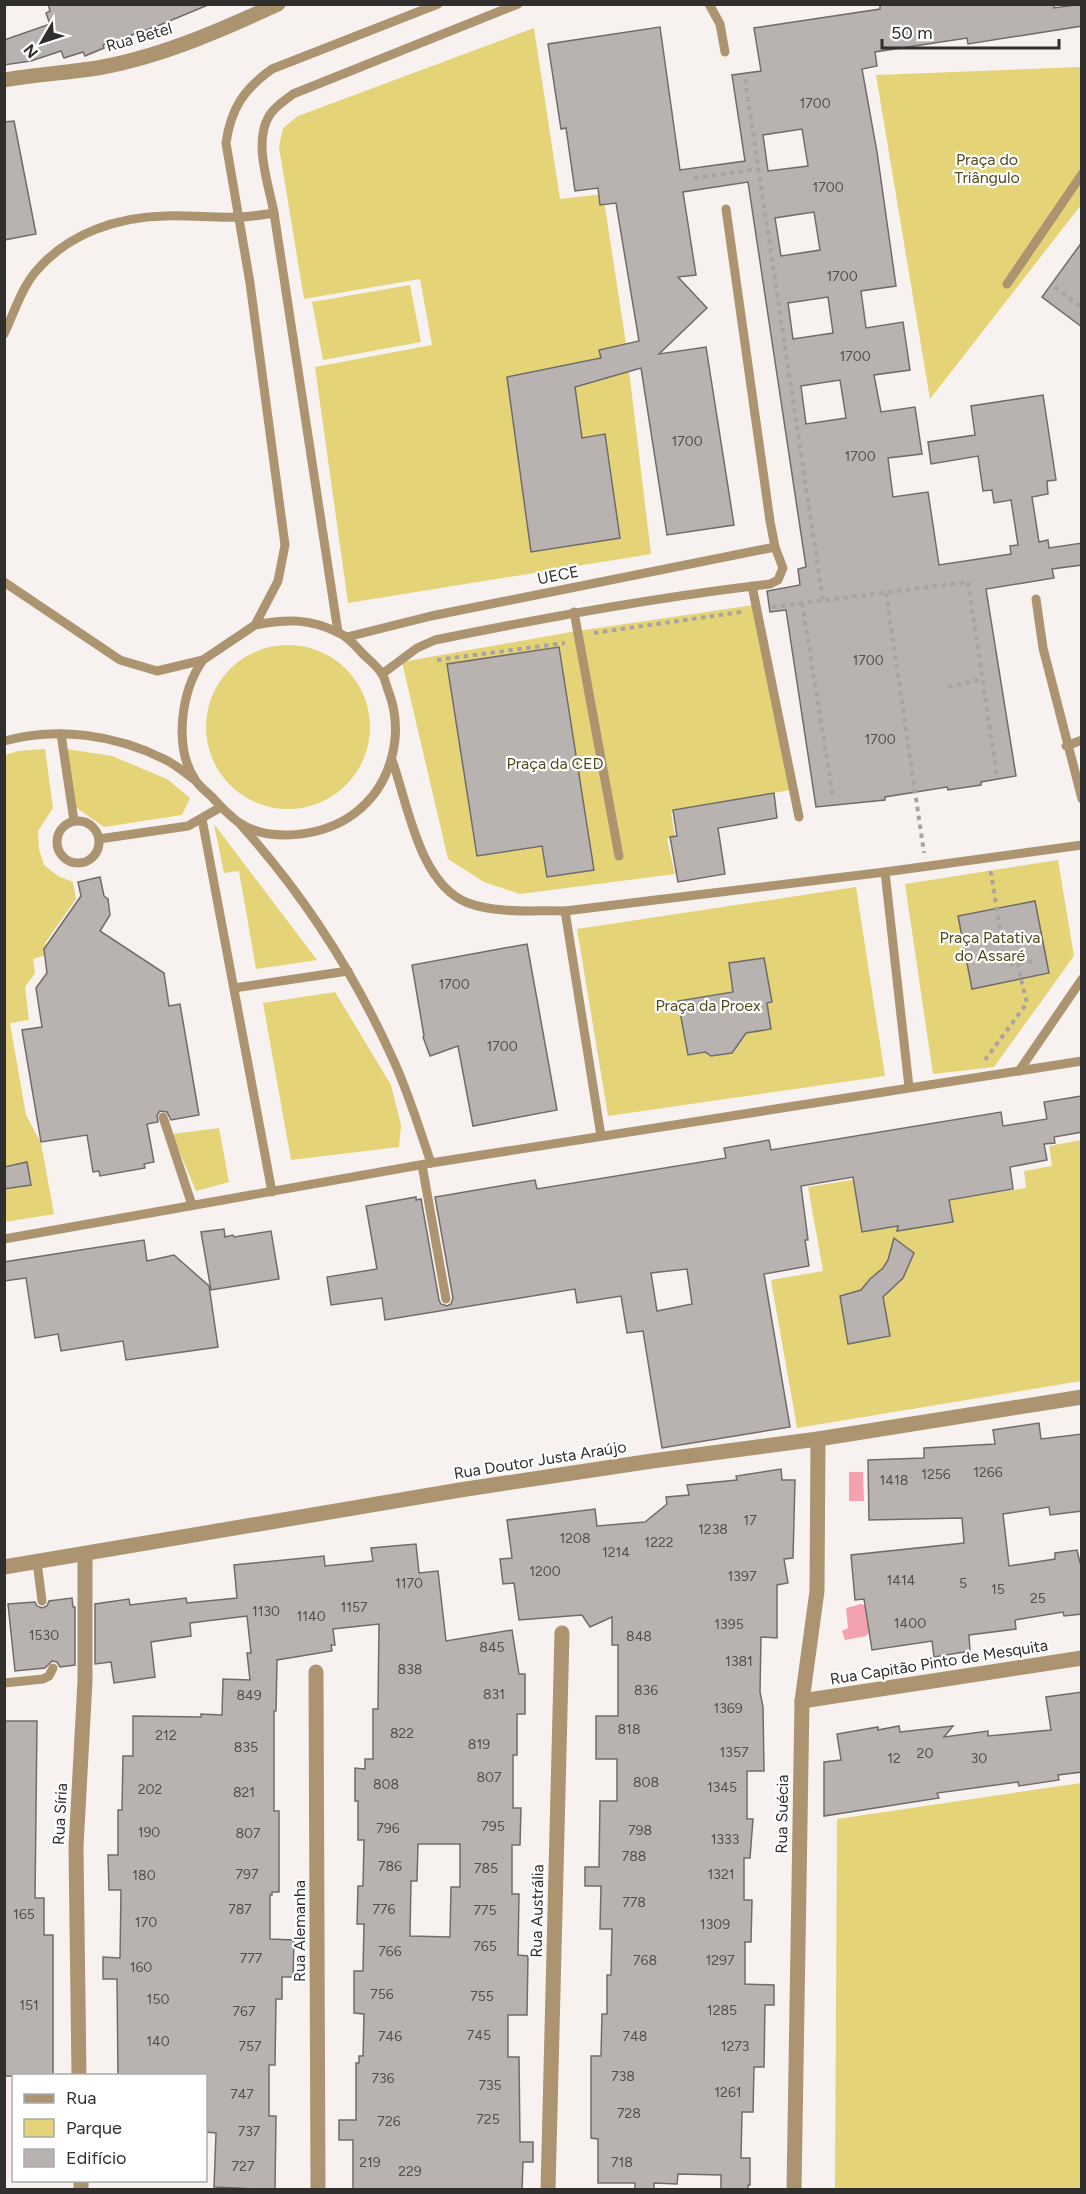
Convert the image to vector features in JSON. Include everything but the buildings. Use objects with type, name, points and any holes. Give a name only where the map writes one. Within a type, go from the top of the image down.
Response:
[{"type":"street","name":"Rua Betel","points":[[4,80],[92,69],[121,62],[228,27],[278,4]]},
{"type":"street","name":"Rua Doutor Justa Araújo","points":[[4,1567],[483,1487],[818,1439],[1082,1397]]},
{"type":"street","name":"Rua Suécia","points":[[794,2190],[802,1701],[817,1590],[818,1439]]},
{"type":"street","name":"Rua Síria","points":[[79,2074],[76,1847],[85,1681],[84,1554]]},
{"type":"street","name":"Rua Austrália","points":[[548,2190],[562,1633]]},
{"type":"street","name":"Rua Capitão Pinto de Mesquita","points":[[802,1701],[1082,1658]]},
{"type":"street","name":"Rua Alemanha","points":[[316,1672],[318,2190]]},
{"type":"lane","points":[[255,625],[278,581],[285,545],[250,283],[226,143],[229,122],[234,110],[254,82],[272,69],[438,4]]},
{"type":"lane","points":[[338,632],[262,147],[263,129],[277,106],[293,94],[518,4]]},
{"type":"lane","points":[[709,4],[720,24],[725,52]]},
{"type":"lane","points":[[1007,284],[1082,174]]},
{"type":"lane","points":[[382,674],[417,648],[435,640],[574,612],[677,595],[774,583],[782,575],[783,568],[770,521],[726,209]]},
{"type":"lane","points":[[4,333],[27,284],[37,269],[64,245],[85,233],[112,223],[163,216],[238,217],[274,213]]},
{"type":"lane","name":"UECE","points":[[347,637],[442,614],[776,547]]},
{"type":"lane","points":[[4,582],[120,660],[157,671],[203,660],[255,625],[283,620],[311,622],[347,637],[382,674],[394,704],[396,736],[392,760],[376,792],[355,813],[328,828],[299,835],[268,833],[240,823]]},
{"type":"lane","points":[[752,586],[799,816]]},
{"type":"lane","points":[[1036,599],[1043,648],[1066,746],[1082,799]]},
{"type":"lane","points":[[574,612],[619,856]]},
{"type":"lane","points":[[195,780],[184,750],[182,718],[189,688],[203,660]]},
{"type":"lane","points":[[61,734],[74,821]]},
{"type":"lane","points":[[4,741],[16,737],[90,735],[164,759],[195,780],[240,823],[272,859],[348,971],[393,1059],[427,1164],[446,1299]]},
{"type":"lane","points":[[1066,746],[1082,740]]},
{"type":"lane","points":[[392,760],[427,863],[440,883],[452,894],[468,903],[504,910],[565,911],[926,867],[1082,845]]},
{"type":"lane","points":[[99,839],[188,826],[221,807]]},
{"type":"lane","points":[[202,819],[272,1191]]},
{"type":"lane","points":[[74,821],[85,822],[94,829],[99,839],[97,851],[89,861],[77,864],[65,860],[58,850],[57,838],[63,827],[74,821]]},
{"type":"lane","points":[[885,872],[909,1087]]},
{"type":"lane","points":[[565,911],[601,1136]]},
{"type":"lane","points":[[234,988],[348,971]]},
{"type":"lane","points":[[1018,1071],[1082,979]]},
{"type":"lane","points":[[4,1239],[427,1164],[1082,1061]]},
{"type":"lane","points":[[163,1117],[192,1205]]},
{"type":"lane","points":[[37,1562],[42,1601]]},
{"type":"lane","points":[[4,1683],[43,1679],[49,1676],[53,1668]]},
{"type":"path","points":[[745,79],[823,601]]},
{"type":"path","points":[[694,178],[759,169]]},
{"type":"path","points":[[1055,287],[1082,308]]},
{"type":"path","points":[[438,660],[563,644],[579,635],[968,582],[997,776]]},
{"type":"path","points":[[886,592],[926,867]]},
{"type":"path","points":[[802,603],[833,797]]},
{"type":"path","points":[[948,687],[981,679]]},
{"type":"path","points":[[982,874],[991,873],[1006,965],[1034,961]]},
{"type":"path","points":[[971,1078],[1027,1003],[1018,963]]},
{"type":"green space","points":[[534,28],[560,199],[603,194],[625,337],[651,554],[348,603],[315,367],[432,345],[420,279],[304,299],[279,147],[283,128],[298,116]]},
{"type":"green space","name":"Praça do Triângulo","points":[[1081,67],[1081,205],[930,399],[876,75]]},
{"type":"green space","points":[[410,285],[421,342],[323,360],[312,302]]},
{"type":"green space","name":"Praça da CED","points":[[760,604],[790,790],[671,812],[675,836],[667,839],[675,874],[520,894],[484,882],[448,859],[402,662],[571,632]]},
{"type":"green space","points":[[288,645],[319,652],[346,669],[363,696],[370,727],[363,758],[346,785],[319,802],[288,809],[257,802],[230,785],[213,758],[206,727],[213,696],[230,669],[257,652]]},
{"type":"green space","points":[[45,749],[53,808],[38,831],[39,849],[44,865],[58,876],[73,882],[76,899],[45,943],[47,955],[33,959],[35,973],[25,987],[29,1020],[10,1023],[26,1115],[41,1143],[54,1214],[5,1222],[5,755],[18,751]]},
{"type":"green space","points":[[67,749],[112,756],[167,779],[190,798],[182,815],[104,827],[74,806]]},
{"type":"green space","points":[[214,824],[317,960],[256,969],[239,871],[224,873]]},
{"type":"green space","name":"Praça Patativa do Assaré","points":[[1058,860],[1074,956],[994,1067],[933,1074],[905,884]]},
{"type":"green space","name":"Praça da Proex","points":[[856,887],[885,1076],[608,1116],[577,929]]},
{"type":"green space","points":[[335,992],[391,1085],[401,1125],[399,1147],[291,1160],[263,1003]]},
{"type":"green space","points":[[219,1128],[229,1182],[196,1191],[172,1134]]},
{"type":"green space","points":[[1081,1140],[1081,1381],[797,1428],[771,1280],[823,1271],[808,1187],[876,1176],[885,1229],[935,1221],[932,1203],[1026,1188],[1024,1171],[1052,1166],[1049,1146]]},
{"type":"green space","points":[[1081,1783],[1081,2189],[835,2189],[837,1819]]},
{"type":"shaded area","points":[[849,1472],[863,1472],[864,1501],[849,1501]]},
{"type":"shaded area","points":[[861,1604],[866,1606],[869,1633],[866,1636],[845,1640],[842,1631],[848,1628],[846,1608]]}]
